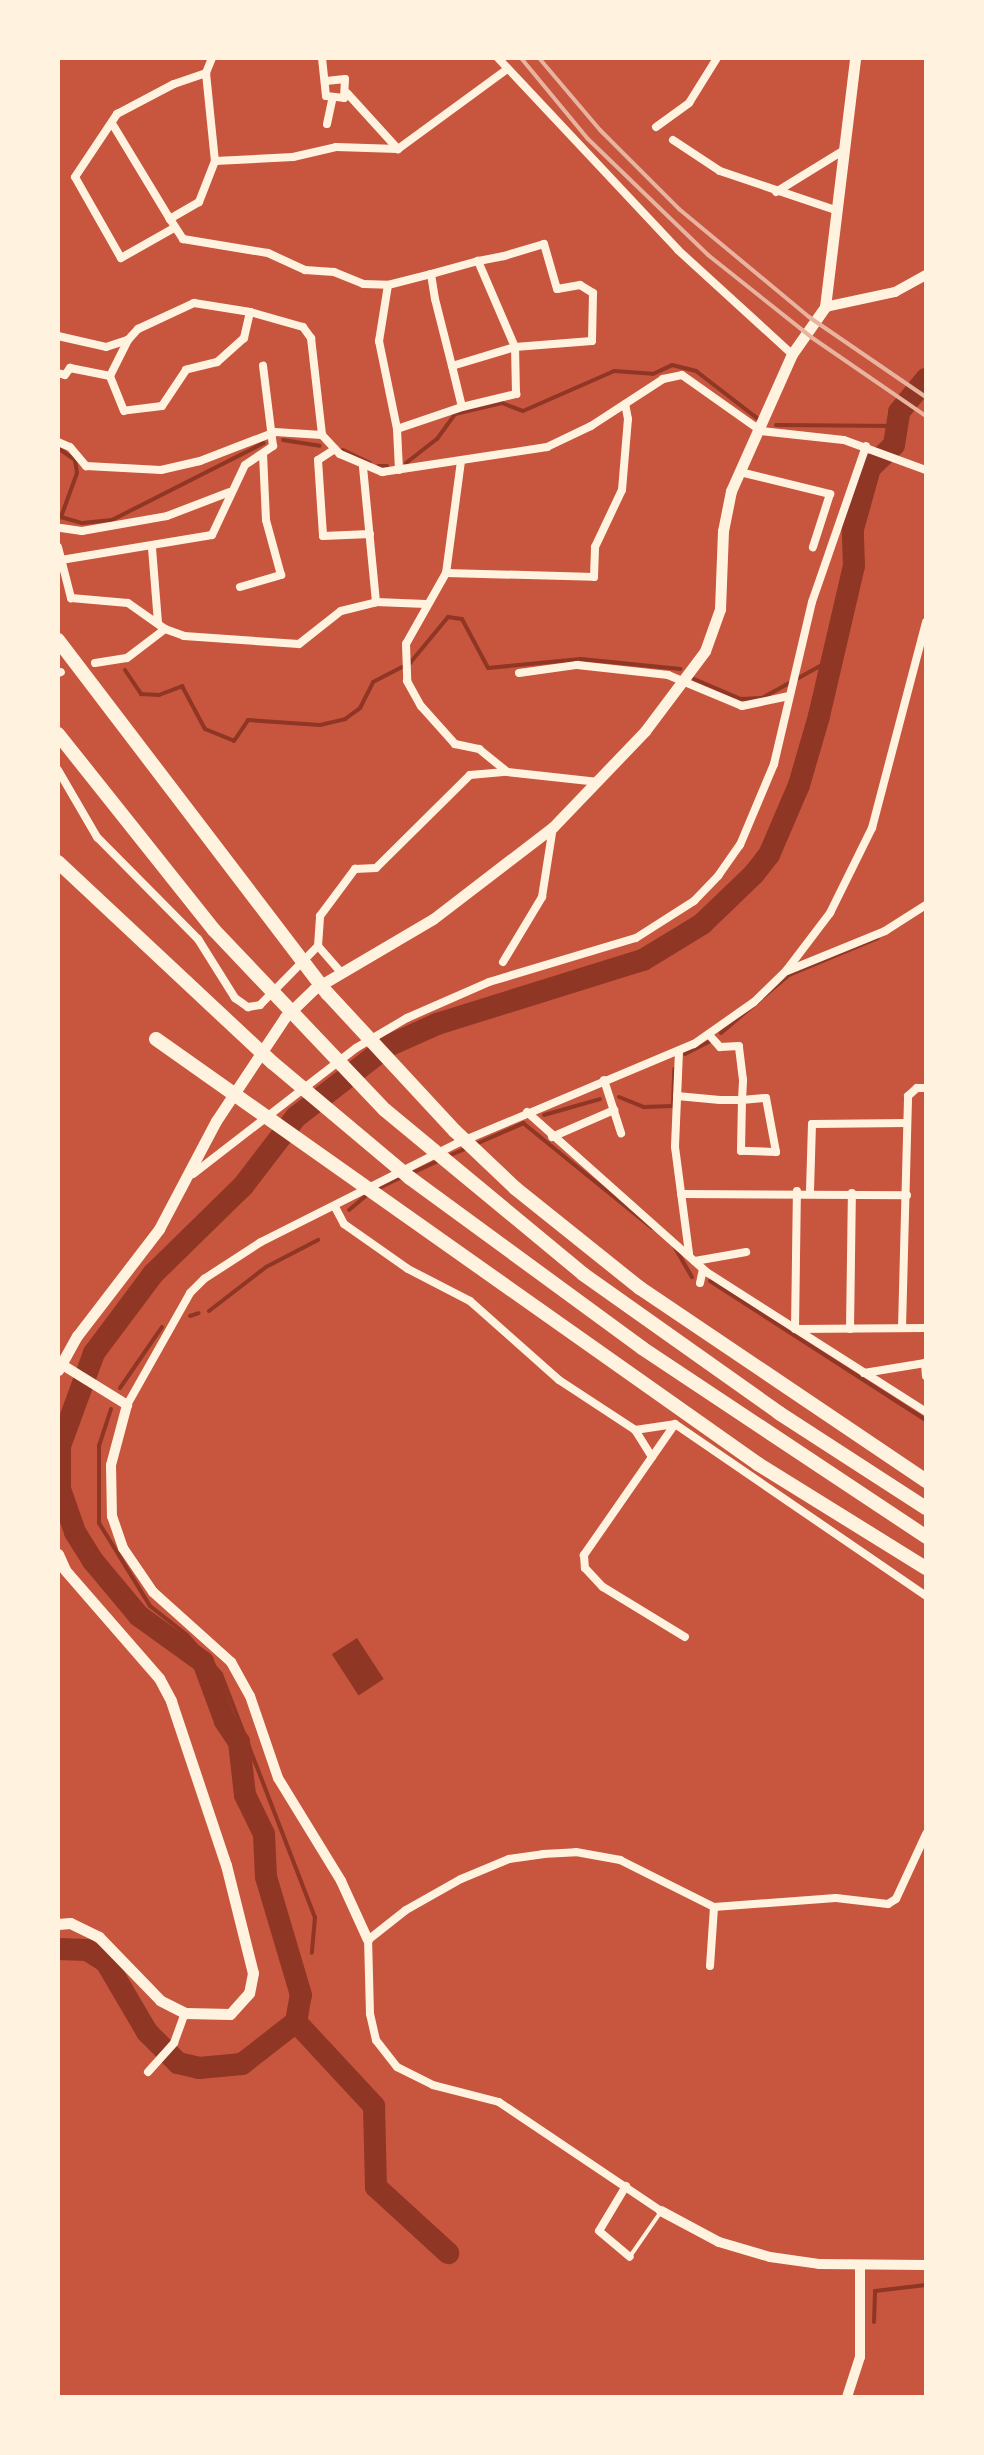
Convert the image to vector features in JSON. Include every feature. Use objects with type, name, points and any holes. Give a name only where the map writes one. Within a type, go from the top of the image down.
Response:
[{"type":"highway","points":[[58,640],[253,901],[328,994],[486,1162],[640,1288],[926,1481]]},
{"type":"highway","points":[[58,734],[214,930],[321,1048],[456,1173],[654,1326],[926,1508]]},
{"type":"highway","points":[[58,862],[218,1012],[410,1178],[642,1348],[926,1537]]},
{"type":"highway","points":[[156,1039],[383,1196],[732,1446],[926,1568]]},
{"type":"main road","points":[[59,1367],[193,1174],[216,1121],[285,1017],[341,972],[433,919],[553,827],[599,782],[684,681],[715,628],[725,514],[740,472],[761,431],[792,354],[825,307],[841,152],[855,58]]},
{"type":"main road","points":[[58,1554],[86,1597],[159,1678],[171,1701],[226,1865],[253,1973],[249,1993],[230,2014],[185,2013],[160,2000],[99,1937],[70,1923],[58,1924]]},
{"type":"street","points":[[206,73],[174,84],[117,114],[113,125],[75,177],[121,258],[199,202],[215,161],[206,73],[212,58]]},
{"type":"street","points":[[322,58],[326,81],[323,88],[332,100],[327,124]]},
{"type":"street","points":[[498,58],[689,261],[792,354]]},
{"type":"street","points":[[656,127],[689,103],[717,58]]},
{"type":"street","points":[[215,161],[293,157],[336,147],[398,149],[506,70]]},
{"type":"street","points":[[326,81],[345,79],[347,93],[398,149]]},
{"type":"street","points":[[332,100],[347,93]]},
{"type":"street","points":[[113,125],[183,239],[268,253],[305,270],[388,285],[544,244],[557,289],[580,285],[593,293],[592,341],[515,347],[452,366]]},
{"type":"street","points":[[673,140],[720,171],[835,210]]},
{"type":"street","points":[[776,192],[841,152]]},
{"type":"street","points":[[397,429],[462,407],[516,394],[515,347],[478,261]]},
{"type":"street","points":[[431,274],[462,407]]},
{"type":"street","points":[[825,307],[895,292],[926,275]]},
{"type":"street","points":[[388,285],[379,341],[397,429],[399,470]]},
{"type":"street","points":[[250,312],[244,338],[217,362],[186,370],[162,406],[124,411],[110,376],[128,340],[138,329],[194,303],[250,312],[303,327],[311,338],[322,435],[335,449],[363,467],[399,470],[547,447],[663,379],[682,375],[761,431],[868,446],[926,470]]},
{"type":"street","points":[[58,336],[106,347],[128,340]]},
{"type":"street","points":[[61,560],[152,548],[212,535],[245,465],[273,446],[275,432],[263,366]]},
{"type":"street","points":[[58,373],[65,375],[70,368],[110,376]]},
{"type":"street","points":[[446,573],[594,577],[595,547],[622,490],[628,419],[625,404]]},
{"type":"street","points":[[58,442],[70,447],[86,466],[161,470],[200,461],[275,432],[322,435]]},
{"type":"street","points":[[193,1174],[356,1048],[407,1018],[489,982],[636,938],[694,901],[740,845],[760,804],[812,602],[868,446]]},
{"type":"street","points":[[335,449],[318,460],[323,536],[370,534]]},
{"type":"street","points":[[240,587],[281,575],[266,520],[263,455]]},
{"type":"street","points":[[461,461],[446,573],[406,644],[407,681],[421,706],[455,744],[479,749],[507,772]]},
{"type":"street","points":[[363,467],[376,602]]},
{"type":"street","points":[[740,472],[830,494],[813,547]]},
{"type":"street","points":[[59,529],[82,531],[152,519],[230,492]]},
{"type":"street","points":[[58,547],[71,598],[128,603],[162,626],[196,638],[299,644],[341,611],[376,602],[426,604]]},
{"type":"street","points":[[152,548],[162,626]]},
{"type":"street","points":[[95,663],[127,658],[162,626]]},
{"type":"street","points":[[925,626],[872,828],[830,913],[786,971],[710,1036],[527,1112],[261,1242],[195,1287],[127,1405],[111,1465],[112,1516],[123,1548],[153,1592],[231,1662],[250,1696],[278,1778],[341,1881],[368,1940],[370,2014],[376,2040],[397,2067],[433,2085],[499,2102],[661,2211],[747,2251],[799,2262],[926,2265]]},
{"type":"street","points":[[519,673],[577,665],[684,681],[742,706],[789,696]]},
{"type":"street","points":[[58,770],[97,837],[198,939],[235,998],[248,1007],[260,1005],[318,946],[320,916],[355,869],[376,868],[470,775],[507,772],[599,782]]},
{"type":"street","points":[[503,962],[542,897],[553,827]]},
{"type":"street","points":[[786,971],[885,931],[926,905]]},
{"type":"street","points":[[318,946],[341,972]]},
{"type":"street","points":[[677,1096],[742,1100],[766,1098],[776,1152],[741,1151],[742,1100],[739,1046],[720,1047],[710,1036]]},
{"type":"street","points":[[679,1051],[675,1147],[692,1258]]},
{"type":"street","points":[[604,1080],[621,1133]]},
{"type":"street","points":[[902,1328],[908,1096],[926,1088]]},
{"type":"street","points":[[552,1137],[614,1110]]},
{"type":"street","points":[[527,1112],[703,1269],[926,1412]]},
{"type":"street","points":[[810,1191],[812,1124],[907,1123]]},
{"type":"street","points":[[795,1329],[797,1191]]},
{"type":"street","points":[[681,1194],[810,1191],[907,1195]]},
{"type":"street","points":[[850,1329],[852,1193]]},
{"type":"street","points":[[335,1207],[344,1224],[408,1269],[470,1301],[559,1380],[635,1430],[652,1457]]},
{"type":"street","points":[[692,1258],[746,1252]]},
{"type":"street","points":[[700,1283],[703,1269]]},
{"type":"street","points":[[795,1329],[926,1328]]},
{"type":"street","points":[[864,1373],[925,1363],[926,1376]]},
{"type":"street","points":[[59,1367],[75,1372],[127,1405]]},
{"type":"street","points":[[635,1430],[675,1424],[926,1596]]},
{"type":"street","points":[[675,1424],[584,1555],[585,1568],[603,1587],[685,1637]]},
{"type":"street","points":[[368,1940],[406,1910],[461,1879],[509,1859],[543,1854],[576,1852],[620,1860],[714,1907],[836,1898],[888,1904],[896,1899],[926,1834]]},
{"type":"street","points":[[710,1966],[714,1907]]},
{"type":"street","points":[[152,2070],[174,2043],[185,2013]]},
{"type":"street","points":[[626,2186],[599,2231],[630,2257]]},
{"type":"street","points":[[847,2397],[860,2357],[860,2265]]},
{"type":"lane","points":[[630,2257],[661,2211]]},
{"type":"shaded area","points":[[357,1638],[384,1679],[359,1695],[332,1654]]},
{"type":"waterway","points":[[406,463],[437,439],[455,414],[502,403],[523,411],[614,371],[653,374],[672,365],[696,371],[758,419]]},
{"type":"waterway","points":[[58,1949],[87,1950],[106,1962],[147,2032],[178,2063],[199,2068],[242,2064],[296,2022],[301,1995],[266,1877],[264,1834],[245,1795],[239,1742],[225,1721],[203,1662],[139,1616],[93,1561],[75,1532],[60,1489],[60,1446],[94,1353],[153,1274],[243,1186],[296,1117],[388,1046],[437,1024],[643,960],[702,924],[754,874],[769,855],[799,785],[819,716],[854,566],[853,529],[870,468],[894,445],[899,412],[926,379]]},
{"type":"waterway","points":[[776,425],[896,426]]},
{"type":"waterway","points":[[283,440],[320,446]]},
{"type":"waterway","points":[[58,448],[75,460],[77,473],[61,517],[82,523],[112,520],[264,443]]},
{"type":"waterway","points":[[343,450],[370,463]]},
{"type":"waterway","points":[[378,466],[387,466]]},
{"type":"waterway","points":[[125,670],[141,694],[159,695],[182,686],[205,729],[234,741],[248,720],[320,725],[345,719],[360,708],[373,682],[410,663],[448,617],[462,619],[488,668],[581,659],[681,669]]},
{"type":"waterway","points":[[694,679],[741,699],[762,698],[822,665],[832,644]]},
{"type":"waterway","points":[[721,1033],[789,975],[878,938]]},
{"type":"waterway","points":[[685,1054],[710,1041]]},
{"type":"waterway","points":[[619,1097],[644,1107],[673,1106],[674,1069]]},
{"type":"waterway","points":[[544,1115],[600,1099]]},
{"type":"waterway","points":[[523,1123],[652,1228]]},
{"type":"waterway","points":[[476,1144],[524,1123]]},
{"type":"waterway","points":[[446,1157],[467,1148]]},
{"type":"waterway","points":[[410,1174],[438,1161]]},
{"type":"waterway","points":[[377,1189],[402,1177]]},
{"type":"waterway","points":[[349,1210],[369,1193]]},
{"type":"waterway","points":[[209,1311],[266,1267],[318,1240]]},
{"type":"waterway","points":[[674,1246],[692,1277]]},
{"type":"waterway","points":[[710,1281],[926,1420]]},
{"type":"waterway","points":[[190,1316],[199,1313]]},
{"type":"waterway","points":[[120,1388],[162,1327]]},
{"type":"waterway","points":[[111,1409],[99,1446],[99,1523],[150,1606],[187,1635],[221,1674],[315,1917],[312,1953]]},
{"type":"waterway","points":[[58,1437],[63,1438]]},
{"type":"waterway","points":[[296,2022],[374,2106],[376,2187],[448,2253]]},
{"type":"waterway","points":[[874,2322],[875,2291],[926,2285]]},
{"type":"railway","points":[[521,58],[588,139],[708,255],[811,337],[926,416]]},
{"type":"railway","points":[[539,58],[600,130],[679,209],[809,317],[926,397]]}]
